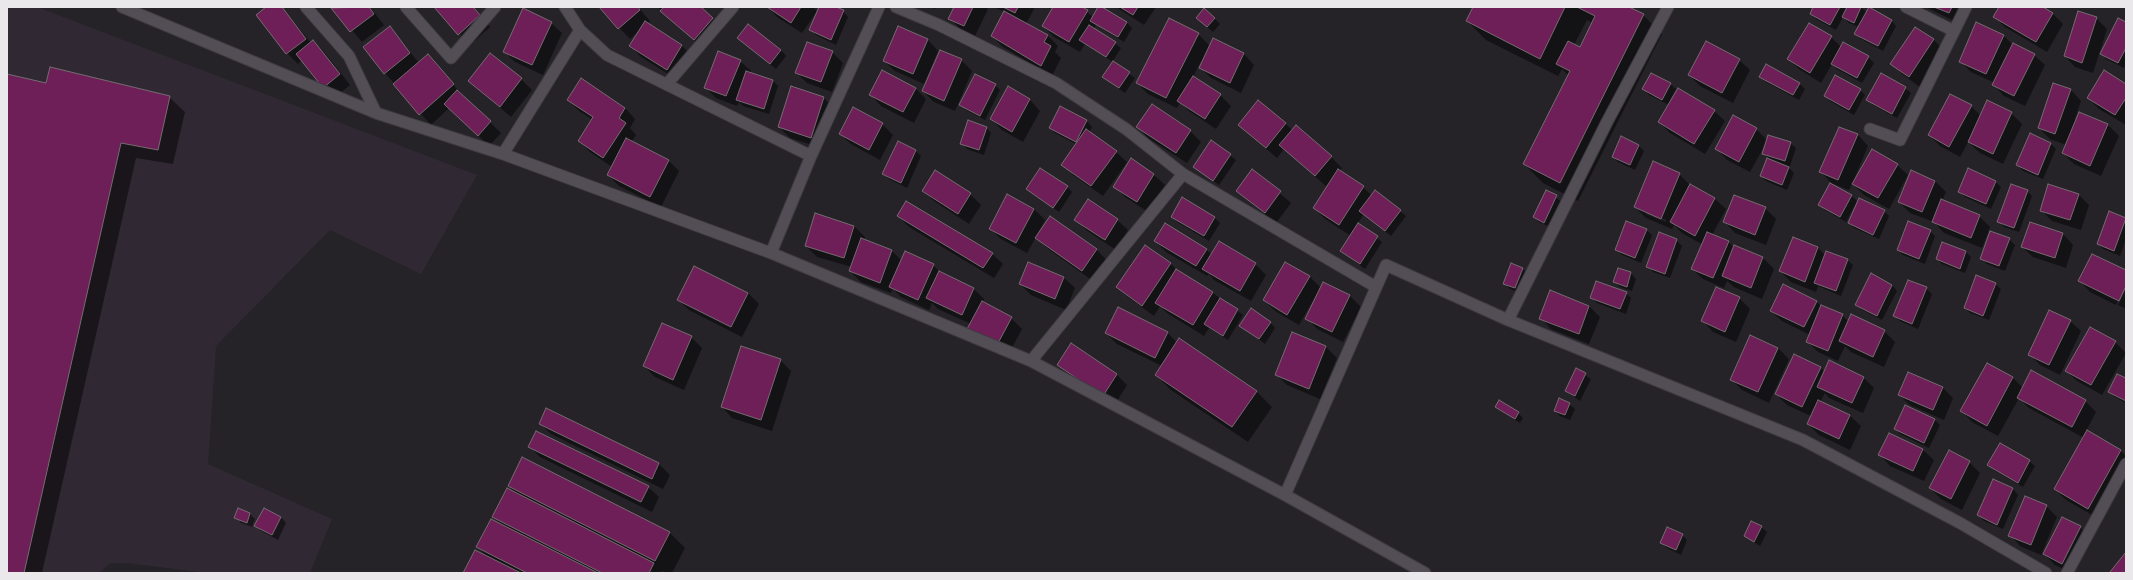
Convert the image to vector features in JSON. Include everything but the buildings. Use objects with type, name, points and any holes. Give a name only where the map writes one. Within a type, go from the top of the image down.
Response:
[{"type":"street","points":[[122,7],[376,113],[503,154],[771,253],[1031,361],[1285,495],[1425,573]]},
{"type":"street","points":[[306,7],[349,56],[376,113]]},
{"type":"street","points":[[406,7],[451,58],[495,7]]},
{"type":"street","points":[[565,7],[580,30],[607,55],[811,156]]},
{"type":"street","points":[[771,253],[811,156],[878,7]]},
{"type":"street","points":[[896,7],[939,25],[1056,84],[1126,129],[1183,174],[1376,287]]},
{"type":"street","points":[[1508,320],[1607,122],[1668,7]]},
{"type":"street","points":[[1906,7],[1954,31]]},
{"type":"street","points":[[1870,129],[1900,140],[1966,7]]},
{"type":"street","points":[[667,84],[729,8]]},
{"type":"street","points":[[503,154],[580,30]]},
{"type":"street","points":[[1031,361],[1183,174]]},
{"type":"street","points":[[1285,495],[1386,265],[1508,320],[1803,440],[1960,523],[2046,573]]},
{"type":"street","points":[[2067,573],[2126,464]]},
{"type":"shaded area","points":[[7,7],[37,7],[477,175],[421,274],[330,230],[216,346],[208,464],[332,519],[310,573],[207,573],[127,563],[110,563],[99,573],[7,573]]}]
